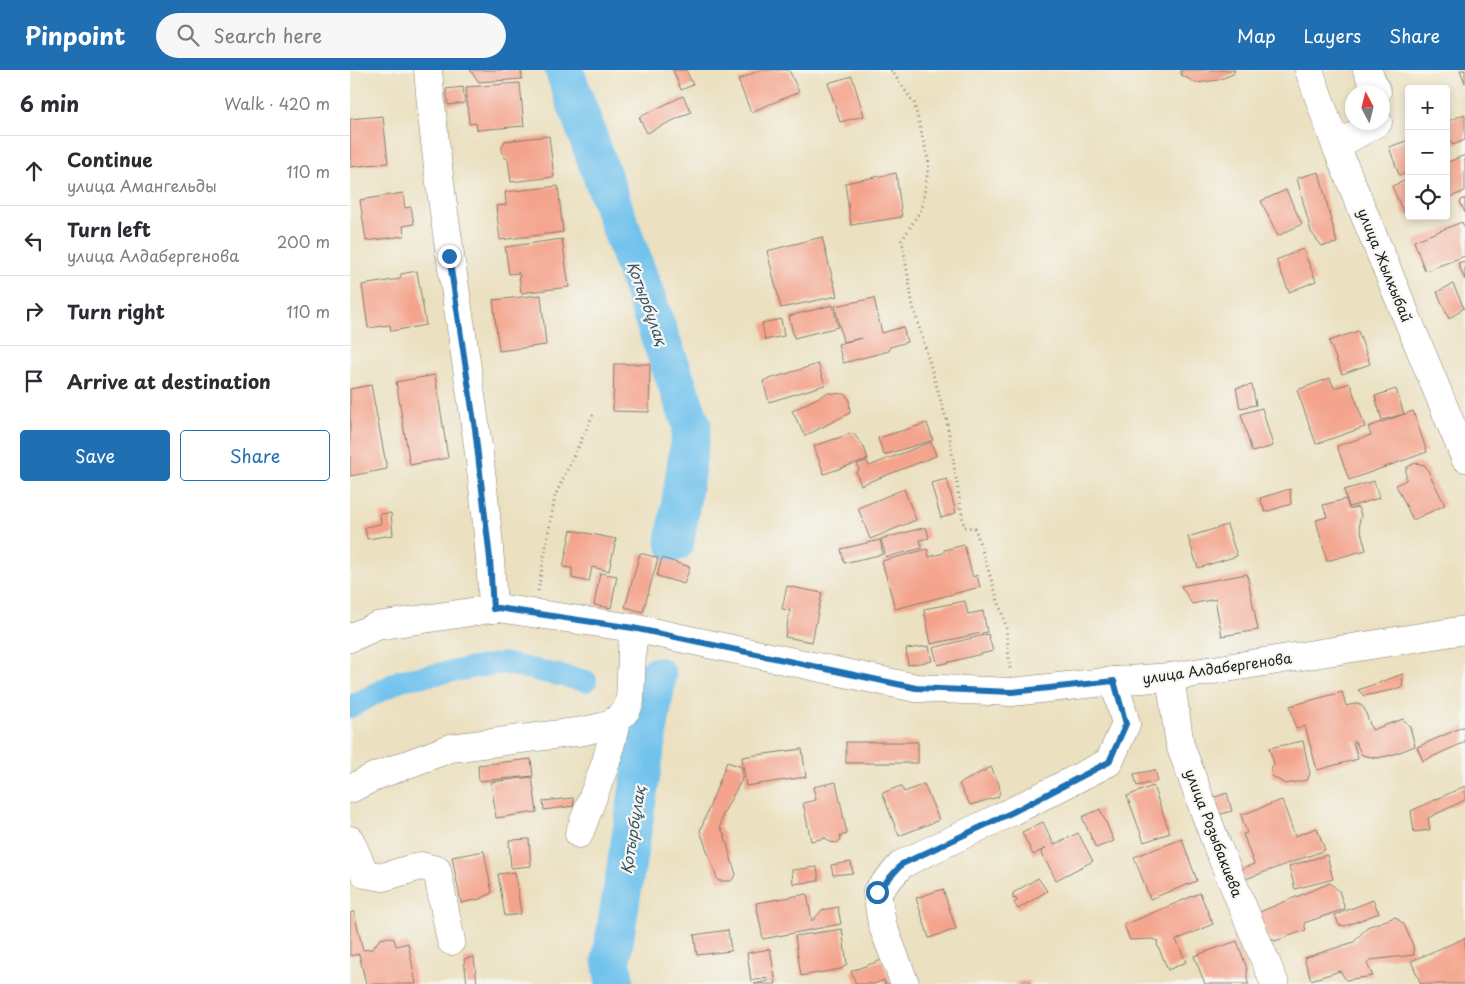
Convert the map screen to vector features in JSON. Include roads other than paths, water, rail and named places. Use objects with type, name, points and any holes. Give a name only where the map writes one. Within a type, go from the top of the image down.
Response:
[{"type":"street","points":[[428,70],[433,138],[475,429],[490,559],[493,609]]},
{"type":"street","name":"улица Жылкыбай","points":[[1309,70],[1336,146],[1465,458]]},
{"type":"street","points":[[1368,70],[1374,85]]},
{"type":"street","points":[[1336,146],[1364,130]]},
{"type":"street","name":"улица Алдабергенова","points":[[350,638],[377,626],[493,609],[633,628],[916,688],[1012,692],[1170,677],[1465,630]]},
{"type":"street","points":[[350,789],[376,776],[451,748],[584,731],[605,726],[617,719],[627,709],[630,701],[633,628]]},
{"type":"street","name":"улица Розыбакиева","points":[[1170,677],[1180,745],[1218,848],[1275,984]]},
{"type":"street","points":[[906,984],[882,924],[877,892],[902,864],[1013,812],[1109,762],[1126,724],[1114,681]]},
{"type":"street","points":[[579,834],[606,762],[617,719]]},
{"type":"street","points":[[350,840],[365,874],[383,877],[421,866],[437,870],[451,940]]},
{"type":"waterway","name":"Қотырбұлақ","points":[[564,70],[692,426],[675,542]]},
{"type":"waterway","points":[[350,707],[401,680],[503,663],[586,681]]},
{"type":"waterway","name":"Қотырбұлақ","points":[[615,984],[611,960],[657,676]]}]
